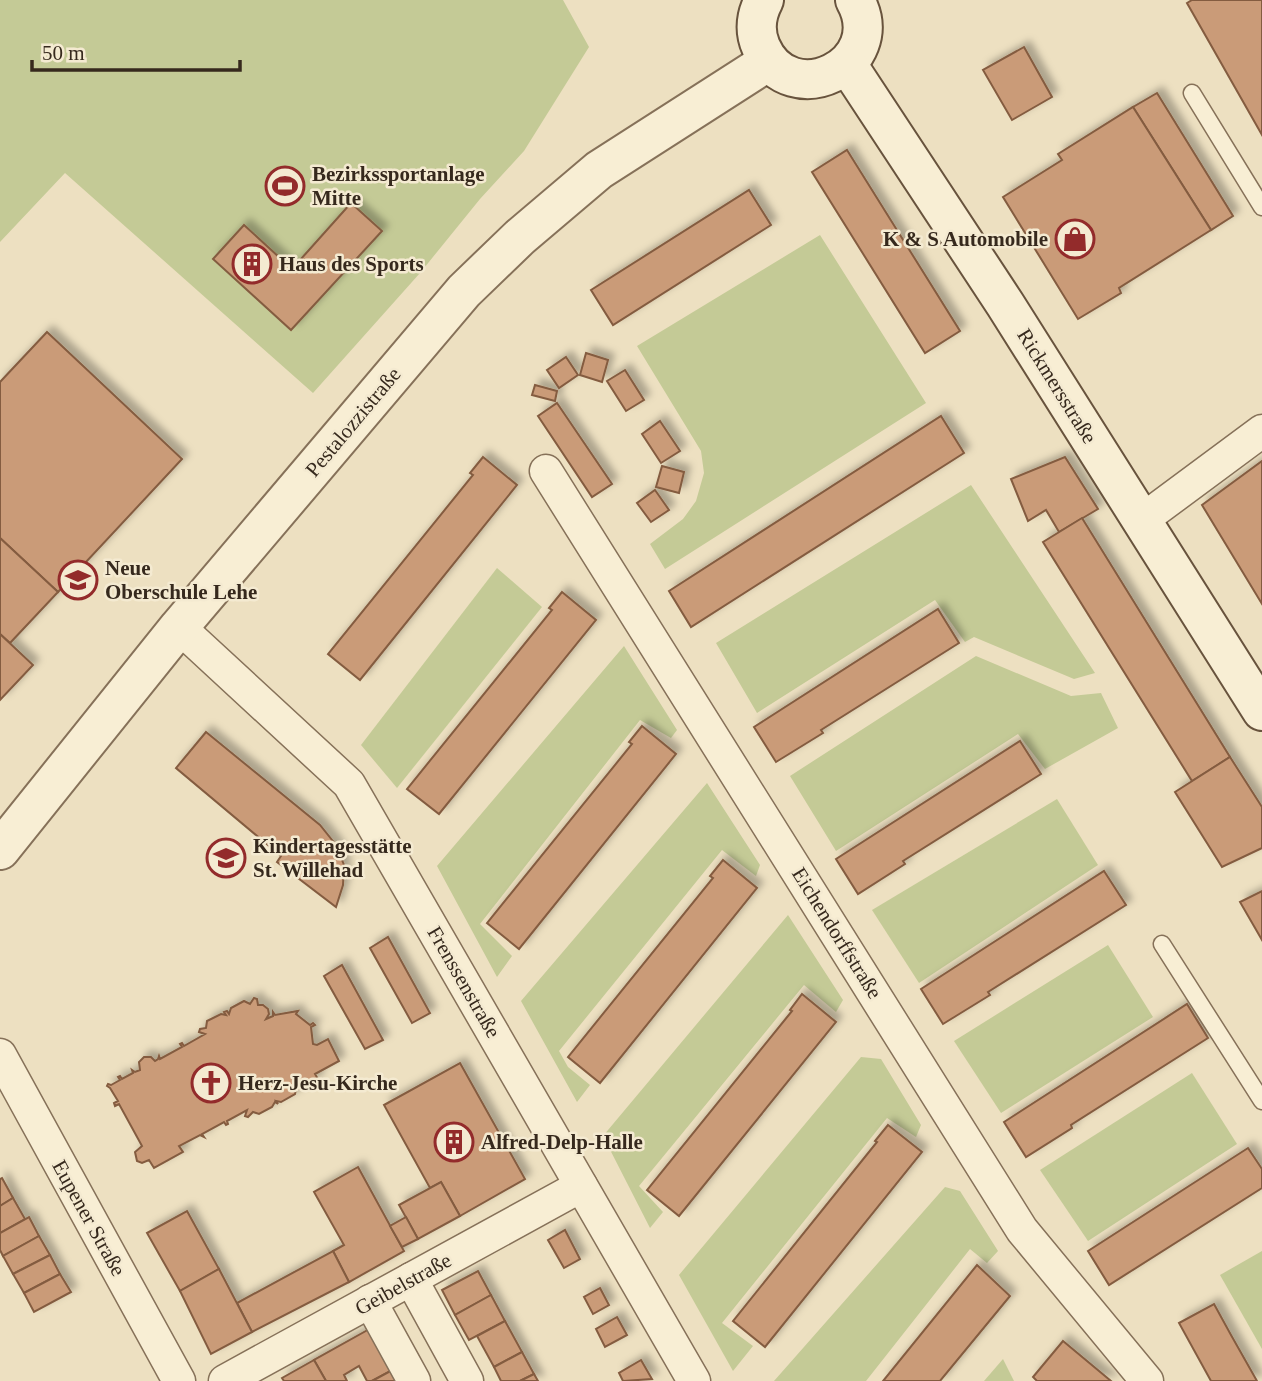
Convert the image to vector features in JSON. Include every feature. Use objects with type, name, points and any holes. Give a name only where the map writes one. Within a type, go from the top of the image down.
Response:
[{"type":"street","points":[[764,0],[757,29],[761,46],[769,61],[790,75],[806,79],[831,75],[847,64],[860,43],[862,31],[862,18],[855,0]]},
{"type":"street","name":"Pestalozzistraße","points":[[0,850],[178,627],[464,291],[520,237],[599,170],[769,61]]},
{"type":"street","name":"Rickmersstraße","points":[[847,64],[933,191],[1262,710]]},
{"type":"street","points":[[1142,520],[1262,431]]},
{"type":"street","name":"Eichendorffstraße","points":[[546,471],[1022,1230],[1147,1381]]},
{"type":"street","name":"Frenssenstraße","points":[[178,627],[349,783],[694,1381]]},
{"type":"street","name":"Eupener Straße","points":[[0,1055],[179,1381]]},
{"type":"street","name":"Geibelstraße","points":[[225,1381],[581,1186]]},
{"type":"street","points":[[411,1279],[467,1381]]},
{"type":"street","points":[[370,1301],[414,1381]]},
{"type":"lane","points":[[1192,93],[1262,206]]},
{"type":"lane","points":[[1162,944],[1262,1101]]},
{"type":"green space","name":"Bezirkssportanlage Mitte","points":[[0,0],[563,0],[589,47],[524,151],[313,393],[65,173],[0,242]]},
{"type":"green space","points":[[820,235],[926,403],[665,569],[650,544],[683,519],[696,501],[704,473],[701,451],[637,346]]},
{"type":"green space","points":[[971,485],[1095,673],[1074,679],[974,637],[965,642],[935,600],[757,713],[716,643]]},
{"type":"green space","points":[[497,568],[542,607],[397,788],[361,745]]},
{"type":"green space","points":[[624,646],[677,730],[671,738],[640,720],[480,924],[512,956],[497,977],[437,866]]},
{"type":"green space","points":[[976,656],[1071,696],[1101,693],[1118,728],[1045,769],[1018,734],[836,851],[790,776]]},
{"type":"green space","points":[[707,783],[760,865],[756,876],[722,850],[559,1051],[568,1067],[590,1085],[577,1102],[521,1001]]},
{"type":"green space","points":[[1057,799],[1098,865],[919,983],[872,910]]},
{"type":"green space","points":[[788,915],[843,1000],[836,1012],[804,985],[639,1186],[663,1212],[650,1228],[603,1136]]},
{"type":"green space","points":[[1108,945],[1153,1017],[1001,1113],[954,1041]]},
{"type":"green space","points":[[861,1057],[881,1059],[921,1125],[916,1137],[887,1118],[722,1323],[753,1346],[733,1371],[679,1275]]},
{"type":"green space","points":[[1192,1073],[1237,1144],[1088,1241],[1040,1170]]},
{"type":"green space","points":[[945,1187],[960,1191],[998,1251],[987,1263],[970,1249],[866,1381],[774,1381]]},
{"type":"green space","points":[[1262,1251],[1262,1349],[1220,1275]]},
{"type":"green space","points":[[1003,1359],[1014,1381],[984,1381]]},
{"type":"building","points":[[1192,0],[1262,0],[1262,135],[1187,3]]},
{"type":"building","points":[[1024,47],[1052,97],[1012,120],[983,70]]},
{"type":"building","points":[[1157,93],[1233,216],[1211,230],[1133,107]]},
{"type":"building","points":[[1133,107],[1211,230],[1119,288],[1121,293],[1078,319],[1003,197],[1062,160],[1058,154]]},
{"type":"building","points":[[847,150],[960,331],[925,353],[812,172]]},
{"type":"building","points":[[749,190],[771,225],[613,325],[591,290]]},
{"type":"building","name":"Haus des Sports","points":[[351,203],[382,231],[291,330],[213,259],[244,225],[292,269]]},
{"type":"building","points":[[47,332],[182,459],[58,592],[0,538],[0,382]]},
{"type":"building","points":[[586,353],[608,360],[602,382],[580,375]]},
{"type":"building","points":[[566,357],[578,375],[559,388],[547,370]]},
{"type":"building","points":[[625,370],[644,400],[626,411],[607,381]]},
{"type":"building","points":[[535,385],[557,391],[555,401],[532,395]]},
{"type":"building","points":[[557,403],[612,484],[592,497],[538,416]]},
{"type":"building","points":[[941,416],[964,453],[691,627],[669,591]]},
{"type":"building","points":[[660,421],[680,451],[661,463],[642,434]]},
{"type":"building","points":[[483,457],[517,485],[360,680],[328,654],[473,475],[470,473]]},
{"type":"building","points":[[1065,457],[1098,509],[1059,532],[1046,510],[1028,521],[1011,479]]},
{"type":"building","points":[[1262,461],[1262,604],[1202,505]]},
{"type":"building","points":[[662,466],[684,472],[679,493],[656,487]]},
{"type":"building","points":[[655,490],[669,510],[651,522],[637,503]]},
{"type":"building","points":[[1082,518],[1230,757],[1192,781],[1043,542]]},
{"type":"building","points":[[0,538],[58,592],[10,643],[0,634]]},
{"type":"building","points":[[562,592],[596,620],[439,814],[407,789],[552,610],[549,608]]},
{"type":"building","points":[[938,609],[959,643],[821,730],[823,733],[776,762],[754,727]]},
{"type":"building","points":[[0,634],[33,665],[0,700]]},
{"type":"building","points":[[642,726],[676,754],[519,949],[487,923],[632,744],[629,742]]},
{"type":"building","points":[[206,732],[320,825],[336,845],[344,865],[343,885],[336,907],[277,862],[281,856],[176,768]]},
{"type":"building","points":[[1020,741],[1041,774],[903,861],[905,864],[858,894],[836,859]]},
{"type":"building","points":[[1230,757],[1262,807],[1262,848],[1222,867],[1175,792]]},
{"type":"building","points":[[723,860],[757,888],[600,1083],[568,1057],[713,878],[710,876]]},
{"type":"building","points":[[1104,871],[1126,905],[988,992],[990,995],[943,1024],[921,989]]},
{"type":"building","points":[[1262,891],[1262,940],[1240,902]]},
{"type":"building","points":[[388,937],[430,1013],[412,1023],[370,948]]},
{"type":"building","points":[[342,965],[383,1040],[365,1049],[324,976]]},
{"type":"building","points":[[802,994],[836,1022],[679,1216],[647,1190],[792,1011],[790,1010]]},
{"type":"building","name":"Herz-Jesu-Kirche","points":[[254,998],[257,999],[258,1005],[268,1009],[266,1019],[273,1016],[273,1012],[275,1015],[298,1011],[296,1014],[310,1025],[315,1025],[311,1027],[313,1044],[317,1045],[328,1039],[339,1061],[315,1074],[318,1079],[304,1088],[296,1089],[295,1094],[281,1102],[276,1101],[278,1104],[275,1102],[272,1107],[259,1114],[253,1112],[248,1117],[245,1116],[247,1110],[227,1121],[228,1124],[224,1122],[202,1134],[204,1137],[200,1135],[179,1146],[183,1152],[154,1168],[149,1160],[142,1163],[137,1161],[135,1152],[142,1146],[119,1104],[115,1106],[114,1103],[118,1101],[108,1084],[120,1080],[120,1076],[122,1079],[133,1073],[132,1070],[140,1070],[139,1062],[144,1057],[151,1057],[155,1061],[159,1056],[160,1059],[182,1047],[180,1044],[184,1046],[205,1034],[199,1032],[200,1029],[206,1028],[207,1021],[221,1014],[226,1015],[224,1012],[227,1011],[229,1014],[231,1008],[244,1001],[250,1004]]},
{"type":"building","points":[[1187,1004],[1208,1038],[1071,1125],[1072,1128],[1026,1157],[1004,1122]]},
{"type":"building","name":"Alfred-Delp-Halle","points":[[460,1063],[525,1179],[460,1216],[441,1182],[430,1188],[384,1105]]},
{"type":"building","points":[[888,1125],[922,1152],[765,1347],[733,1321]]},
{"type":"building","points":[[1248,1148],[1262,1169],[1262,1188],[1109,1285],[1088,1251]]},
{"type":"building","points":[[358,1167],[404,1251],[349,1282],[333,1251],[344,1245],[314,1192]]},
{"type":"building","points":[[2,1178],[13,1198],[0,1206],[0,1179]]},
{"type":"building","points":[[441,1182],[460,1216],[418,1239],[399,1205]]},
{"type":"building","points":[[13,1198],[25,1219],[0,1233],[0,1206]]},
{"type":"building","points":[[187,1211],[219,1269],[180,1291],[147,1233]]},
{"type":"building","points":[[29,1217],[39,1236],[3,1256],[0,1250],[0,1233]]},
{"type":"building","points":[[406,1217],[418,1239],[402,1247],[390,1226]]},
{"type":"building","points":[[565,1230],[580,1259],[564,1268],[548,1240]]},
{"type":"building","points":[[39,1236],[50,1255],[13,1274],[3,1256]]},
{"type":"building","points":[[333,1251],[349,1282],[252,1332],[237,1303]]},
{"type":"building","points":[[50,1255],[60,1274],[24,1293],[13,1274]]},
{"type":"building","points":[[977,1265],[1010,1296],[940,1381],[883,1381]]},
{"type":"building","points":[[219,1269],[252,1332],[211,1354],[180,1291]]},
{"type":"building","points":[[478,1271],[491,1295],[455,1315],[442,1290]]},
{"type":"building","points":[[60,1274],[71,1292],[34,1312],[24,1293]]},
{"type":"building","points":[[600,1288],[609,1305],[593,1314],[584,1297]]},
{"type":"building","points":[[491,1295],[505,1321],[469,1340],[455,1315]]},
{"type":"building","points":[[1214,1304],[1257,1381],[1211,1381],[1179,1323]]},
{"type":"building","points":[[617,1317],[627,1335],[605,1347],[596,1329]]},
{"type":"building","points":[[505,1321],[522,1352],[494,1367],[477,1336]]},
{"type":"building","points":[[373,1327],[396,1368],[367,1381],[359,1366],[344,1375],[347,1381],[326,1381],[314,1360]]},
{"type":"building","points":[[1063,1341],[1111,1381],[1037,1381],[1033,1377]]},
{"type":"building","points":[[522,1352],[534,1374],[520,1381],[501,1381],[494,1367]]},
{"type":"building","points":[[314,1360],[326,1381],[284,1381],[282,1378]]},
{"type":"building","points":[[641,1360],[652,1379],[623,1381],[619,1373]]},
{"type":"building","points":[[396,1368],[403,1381],[372,1381]]},
{"type":"building","points":[[534,1374],[538,1381],[520,1381]]},
{"type":"place","name":"Bezirkssportanlage Mitte","points":[[285,186]]},
{"type":"place","name":"K & S Automobile","points":[[1075,239]]},
{"type":"place","name":"Haus des Sports","points":[[252,264]]},
{"type":"place","name":"Neue Oberschule Lehe","points":[[78,580]]},
{"type":"place","name":"Kindertagesstätte St. Willehad","points":[[226,858]]},
{"type":"place","name":"Herz-Jesu-Kirche","points":[[211,1083]]},
{"type":"place","name":"Alfred-Delp-Halle","points":[[454,1142]]}]
